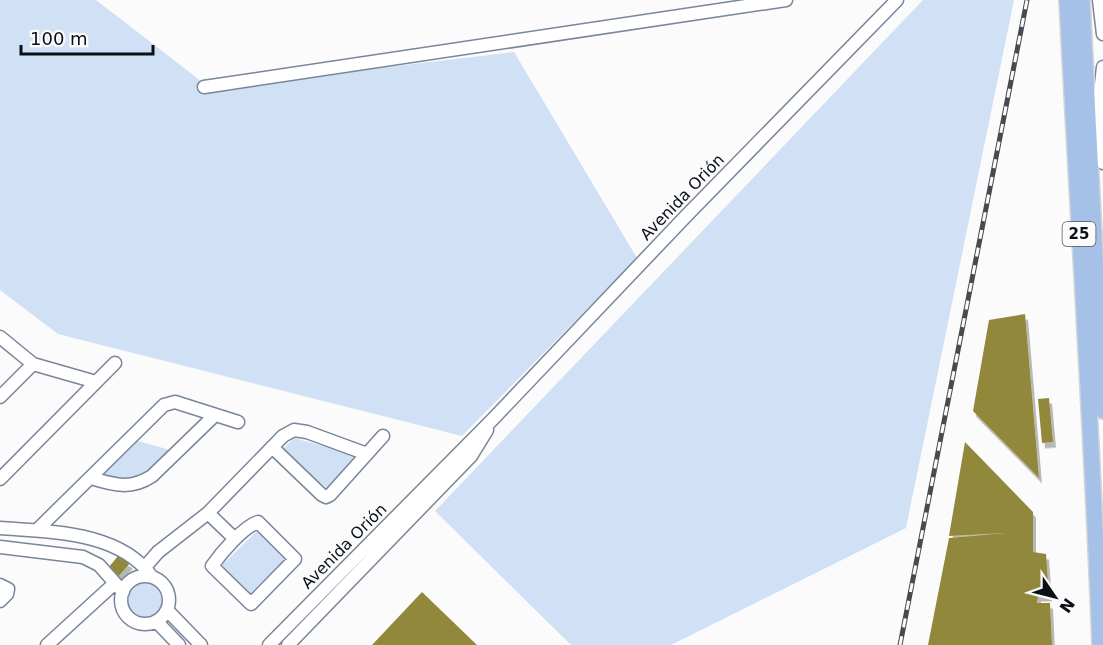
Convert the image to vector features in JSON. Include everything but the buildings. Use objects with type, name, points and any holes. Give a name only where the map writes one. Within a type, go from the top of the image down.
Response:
[{"type":"main road","name":"25","points":[[1067,0],[1093,467],[1100,645]]},
{"type":"main road","name":"25","points":[[1082,0],[1103,411]]},
{"type":"street","points":[[204,87],[786,0]]},
{"type":"street","name":"Avenida Orión","points":[[269,645],[493,419],[687,215],[897,0]]},
{"type":"street","points":[[1099,0],[1103,34]]},
{"type":"street","points":[[1103,67],[1099,103],[1103,163]]},
{"type":"street","points":[[0,337],[33,364],[96,382]]},
{"type":"street","points":[[0,479],[115,363]]},
{"type":"street","points":[[0,397],[33,364]]},
{"type":"street","points":[[37,530],[164,405],[175,402],[238,422]]},
{"type":"street","points":[[91,478],[122,486],[143,482],[215,415]]},
{"type":"street","name":"Avenida Orión","points":[[288,645],[471,456],[493,419]]},
{"type":"street","points":[[51,644],[119,588],[134,579],[145,576],[158,552],[208,513],[290,431],[307,432],[367,454]]},
{"type":"street","points":[[272,447],[326,497],[383,436]]},
{"type":"street","points":[[208,513],[235,539]]},
{"type":"street","points":[[258,522],[295,559],[251,604],[212,568],[235,539],[258,522]]},
{"type":"street","points":[[0,528],[37,530],[83,537],[124,552],[167,589],[169,602],[167,610],[156,621],[140,623],[130,618],[122,603],[119,588],[99,565],[83,557],[0,547]]},
{"type":"street","points":[[0,585],[8,589],[8,594],[0,602]]},
{"type":"street","points":[[167,610],[201,645]]},
{"type":"street","points":[[156,621],[179,645]]},
{"type":"shaded area","points":[[0,0],[96,0],[210,88],[514,52],[637,258],[462,436],[58,334],[0,290]]},
{"type":"shaded area","points":[[923,0],[1014,0],[906,528],[671,645],[571,645],[435,511]]},
{"type":"shaded area","points":[[294,438],[358,456],[329,490],[283,449]]},
{"type":"shaded area","points":[[138,441],[170,450],[149,470],[136,477],[119,479],[107,477],[105,473]]},
{"type":"shaded area","points":[[258,530],[290,561],[253,599],[220,567]]},
{"type":"shaded area","points":[[146,583],[159,589],[165,602],[159,615],[146,621],[133,615],[127,602],[133,589]]},
{"type":"railway","points":[[900,645],[1027,0]]}]
